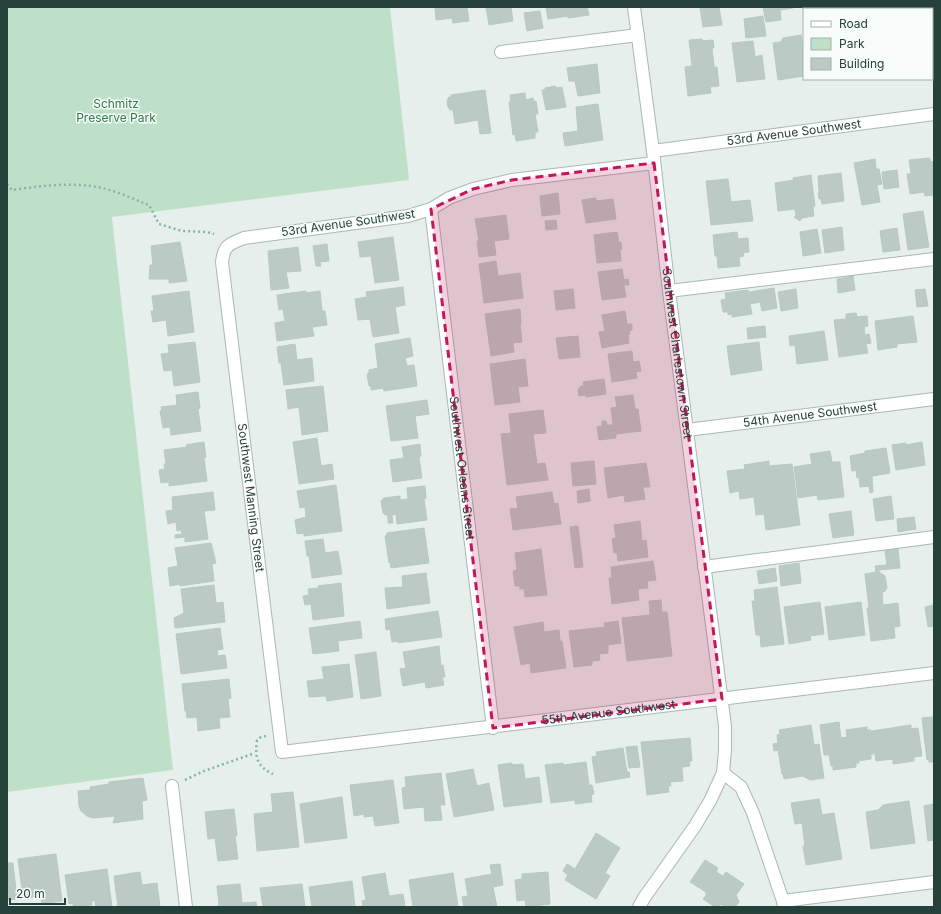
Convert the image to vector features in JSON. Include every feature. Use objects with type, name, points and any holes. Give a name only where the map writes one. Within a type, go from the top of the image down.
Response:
[{"type":"street","name":"Southwest Charlestown Street","points":[[634,7],[654,157],[669,291],[704,567],[722,699]]},
{"type":"street","points":[[501,52],[638,35]]},
{"type":"street","name":"53rd Avenue Southwest","points":[[228,245],[244,238],[408,216],[431,209],[449,198],[473,189],[512,180],[934,114]]},
{"type":"street","name":"Southwest Orleans Street","points":[[431,209],[493,728]]},
{"type":"street","name":"Southwest Manning Street","points":[[228,245],[223,252],[222,262],[282,752]]},
{"type":"street","points":[[669,291],[934,259]]},
{"type":"street","name":"54th Avenue Southwest","points":[[687,430],[934,399]]},
{"type":"street","points":[[704,567],[934,537]]},
{"type":"street","name":"55th Avenue Southwest","points":[[282,752],[493,728],[934,673]]},
{"type":"street","points":[[639,907],[699,820],[710,802],[723,773],[725,724],[722,699]]},
{"type":"street","points":[[723,773],[741,787],[753,813],[784,904],[934,882]]},
{"type":"street","points":[[172,786],[186,907]]},
{"type":"path","points":[[7,184],[12,190],[59,184],[97,187],[116,192],[149,206],[159,224],[182,231],[207,232],[214,234]]},
{"type":"path","points":[[266,736],[261,736],[257,740],[255,753],[259,763],[265,771],[273,774]]},
{"type":"path","points":[[172,786],[204,771],[255,753]]},
{"type":"highlighted area","points":[[654,163],[722,699],[493,728],[431,209],[473,189],[512,180]]},
{"type":"green space","name":"Schmitz Preserve Park","points":[[7,7],[390,7],[409,180],[112,217],[173,770],[7,792]]},
{"type":"building","points":[[435,7],[467,7],[469,21],[453,23],[452,18],[436,20]]},
{"type":"building","points":[[486,7],[511,7],[513,21],[489,25]]},
{"type":"building","points":[[546,7],[587,7],[589,15],[548,19]]},
{"type":"building","points":[[719,7],[722,25],[703,27],[700,8]]},
{"type":"building","points":[[763,7],[793,8],[780,10],[781,20],[766,22]]},
{"type":"building","points":[[821,7],[846,7],[846,8]]},
{"type":"building","points":[[850,7],[871,7],[871,8]]},
{"type":"building","points":[[540,11],[543,28],[527,31],[524,13]]},
{"type":"building","points":[[763,16],[766,36],[746,38],[744,19]]},
{"type":"building","points":[[801,35],[803,48],[803,76],[778,80],[773,43],[781,42],[783,38]]},
{"type":"building","points":[[702,39],[702,41],[713,40],[714,48],[712,48],[714,67],[717,67],[719,86],[710,87],[711,93],[688,96],[685,67],[692,66],[689,40]]},
{"type":"building","points":[[753,41],[755,57],[762,55],[765,79],[737,82],[732,43]]},
{"type":"building","points":[[597,64],[600,93],[578,96],[575,81],[569,81],[567,68]]},
{"type":"building","points":[[555,86],[556,88],[562,87],[566,107],[546,110],[542,90]]},
{"type":"building","points":[[485,90],[491,133],[480,134],[478,120],[455,124],[453,110],[450,110],[448,107],[447,101],[449,97],[451,97],[451,95]]},
{"type":"building","points":[[525,93],[526,100],[533,98],[534,102],[536,101],[538,114],[535,114],[538,132],[535,132],[535,138],[516,141],[515,134],[513,135],[509,102],[511,101],[510,95]]},
{"type":"building","points":[[598,104],[603,140],[565,146],[563,133],[578,131],[576,107]]},
{"type":"building","points":[[930,158],[930,162],[934,161],[934,195],[925,196],[924,192],[910,194],[907,174],[911,174],[909,160]]},
{"type":"building","points":[[875,159],[876,169],[879,169],[882,184],[877,185],[880,202],[862,205],[854,163]]},
{"type":"building","points":[[897,170],[899,187],[884,189],[882,172]]},
{"type":"building","points":[[841,173],[844,201],[822,204],[818,193],[818,176]]},
{"type":"building","points":[[811,175],[815,206],[813,207],[814,216],[802,218],[800,221],[794,217],[796,215],[795,209],[778,211],[775,183]]},
{"type":"building","points":[[728,179],[731,202],[750,200],[753,221],[711,225],[706,181]]},
{"type":"building","points":[[558,193],[560,214],[542,216],[540,196]]},
{"type":"building","points":[[596,198],[596,201],[613,199],[616,219],[586,223],[582,200]]},
{"type":"building","points":[[923,211],[929,247],[908,250],[903,214]]},
{"type":"building","points":[[506,215],[509,239],[494,241],[496,255],[479,257],[477,241],[479,241],[475,219]]},
{"type":"building","points":[[556,220],[557,229],[546,230],[545,221]]},
{"type":"building","points":[[842,227],[844,250],[825,253],[822,230]]},
{"type":"building","points":[[897,228],[900,250],[883,252],[880,231]]},
{"type":"building","points":[[817,229],[821,253],[803,256],[800,232]]},
{"type":"building","points":[[617,232],[622,249],[620,250],[621,261],[597,263],[594,235]]},
{"type":"building","points":[[737,232],[738,239],[748,238],[749,252],[743,253],[744,256],[739,257],[740,266],[718,268],[713,235]]},
{"type":"building","points":[[393,237],[399,280],[375,283],[371,256],[360,257],[358,242]]},
{"type":"building","points":[[180,242],[187,281],[169,283],[169,279],[149,279],[150,265],[153,265],[151,246]]},
{"type":"building","points":[[327,244],[329,261],[320,262],[321,266],[316,266],[313,246]]},
{"type":"building","points":[[298,247],[301,271],[286,272],[289,288],[271,290],[268,251]]},
{"type":"building","points":[[496,261],[498,276],[520,273],[523,298],[484,303],[479,264]]},
{"type":"building","points":[[622,269],[624,280],[628,279],[629,285],[624,285],[626,297],[602,300],[598,272]]},
{"type":"building","points":[[853,276],[855,290],[838,293],[837,279]]},
{"type":"building","points":[[403,287],[405,305],[395,307],[399,333],[373,337],[370,319],[358,320],[355,299],[367,297],[366,292]]},
{"type":"building","points":[[774,288],[777,308],[762,311],[760,302],[750,304],[752,314],[732,317],[732,314],[728,315],[728,312],[723,312],[721,300],[726,299],[725,293],[748,290],[749,292]]},
{"type":"building","points":[[573,289],[575,308],[556,310],[554,291]]},
{"type":"building","points":[[796,289],[798,308],[781,311],[778,292]]},
{"type":"building","points":[[925,289],[928,306],[917,307],[915,290]]},
{"type":"building","points":[[189,291],[194,332],[168,336],[166,320],[153,322],[151,311],[154,311],[152,296]]},
{"type":"building","points":[[306,291],[306,293],[320,291],[322,311],[325,311],[327,325],[312,327],[314,336],[277,341],[275,323],[285,321],[283,309],[279,310],[277,295]]},
{"type":"building","points":[[520,309],[522,342],[513,343],[514,352],[491,356],[485,314]]},
{"type":"building","points":[[625,311],[627,324],[632,324],[632,330],[629,331],[630,334],[628,334],[629,343],[602,348],[599,332],[605,331],[602,315]]},
{"type":"building","points":[[856,313],[857,317],[867,316],[868,326],[864,327],[865,335],[869,334],[871,343],[866,344],[868,353],[839,357],[834,320],[846,319],[846,314]]},
{"type":"building","points":[[913,316],[917,342],[897,344],[897,347],[878,350],[875,321]]},
{"type":"building","points":[[765,326],[766,337],[748,339],[747,328]]},
{"type":"building","points":[[824,331],[828,360],[797,364],[795,345],[790,346],[789,336]]},
{"type":"building","points":[[578,336],[580,357],[559,359],[556,338]]},
{"type":"building","points":[[410,338],[413,356],[405,358],[407,366],[414,365],[417,386],[384,391],[383,388],[371,390],[367,374],[369,373],[369,370],[378,368],[375,344]]},
{"type":"building","points":[[195,342],[200,382],[174,386],[172,370],[164,371],[161,354],[169,353],[168,345]]},
{"type":"building","points":[[759,342],[762,370],[731,375],[727,346]]},
{"type":"building","points":[[295,344],[297,360],[312,358],[314,381],[284,385],[277,347]]},
{"type":"building","points":[[632,351],[633,362],[639,361],[641,371],[636,372],[637,378],[612,382],[608,354]]},
{"type":"building","points":[[525,359],[528,386],[518,387],[520,402],[495,405],[490,364]]},
{"type":"building","points":[[604,379],[606,394],[586,397],[585,395],[579,396],[578,390],[581,386],[584,386],[583,382]]},
{"type":"building","points":[[323,386],[328,431],[302,435],[299,407],[288,409],[286,390]]},
{"type":"building","points":[[198,392],[200,408],[198,409],[201,431],[171,435],[170,427],[163,428],[160,411],[162,410],[161,407],[177,405],[176,395]]},
{"type":"building","points":[[633,395],[635,409],[638,409],[641,431],[616,434],[616,438],[599,440],[597,427],[602,426],[602,421],[606,421],[607,425],[613,425],[611,408],[617,407],[615,397]]},
{"type":"building","points":[[427,400],[429,414],[415,416],[418,438],[391,441],[386,406]]},
{"type":"building","points":[[543,410],[546,433],[533,434],[537,464],[545,463],[548,480],[507,485],[501,434],[511,433],[509,414]]},
{"type":"building","points":[[317,438],[321,466],[332,464],[334,479],[299,484],[293,442]]},
{"type":"building","points":[[204,442],[206,457],[204,458],[207,481],[169,486],[169,482],[161,483],[159,470],[165,469],[164,464],[166,464],[164,450],[187,447],[186,445]]},
{"type":"building","points":[[922,442],[925,465],[896,470],[892,445],[906,443],[906,445]]},
{"type":"building","points":[[420,444],[421,456],[419,457],[422,478],[393,482],[390,460],[404,458],[402,447]]},
{"type":"building","points":[[886,448],[890,473],[872,476],[873,492],[870,493],[869,486],[860,487],[859,477],[857,478],[856,470],[852,471],[850,456],[865,453],[865,451]]},
{"type":"building","points":[[830,451],[832,462],[840,462],[844,497],[818,500],[817,495],[798,498],[794,467],[812,464],[810,454]]},
{"type":"building","points":[[594,461],[596,484],[573,486],[571,463]]},
{"type":"building","points":[[769,461],[769,466],[792,464],[800,525],[766,530],[764,514],[756,515],[754,497],[740,499],[739,491],[730,493],[727,471],[745,469],[744,465]]},
{"type":"building","points":[[646,463],[650,487],[643,487],[645,499],[625,502],[624,495],[608,498],[604,468]]},
{"type":"building","points":[[336,485],[342,531],[304,536],[304,533],[297,534],[295,520],[306,517],[305,507],[300,508],[297,491]]},
{"type":"building","points":[[425,486],[426,498],[424,499],[427,520],[397,524],[396,514],[392,515],[393,523],[388,523],[388,515],[383,513],[381,501],[384,498],[400,496],[400,500],[408,499],[407,488]]},
{"type":"building","points":[[589,489],[590,501],[578,503],[577,491]]},
{"type":"building","points":[[213,492],[215,510],[204,511],[208,539],[185,542],[185,537],[175,538],[175,535],[182,534],[181,530],[177,531],[176,522],[168,524],[166,511],[173,510],[172,497]]},
{"type":"building","points":[[552,492],[554,504],[558,503],[561,524],[513,530],[510,509],[518,508],[516,497]]},
{"type":"building","points":[[891,496],[894,519],[876,521],[873,499]]},
{"type":"building","points":[[851,511],[854,535],[833,538],[829,514]]},
{"type":"building","points":[[914,517],[916,529],[898,532],[897,519]]},
{"type":"building","points":[[640,521],[642,541],[646,540],[648,557],[618,561],[617,553],[614,553],[612,539],[616,538],[614,525]]},
{"type":"building","points":[[578,526],[583,567],[575,568],[570,527]]},
{"type":"building","points":[[424,528],[429,563],[391,568],[385,536],[387,533]]},
{"type":"building","points":[[323,539],[325,553],[338,551],[342,574],[312,578],[305,541]]},
{"type":"building","points":[[211,543],[216,563],[212,564],[214,581],[170,586],[168,568],[178,566],[175,548]]},
{"type":"building","points":[[541,549],[547,595],[525,597],[524,589],[520,589],[520,586],[515,586],[513,571],[517,570],[515,553]]},
{"type":"building","points":[[898,549],[900,568],[879,570],[879,572],[885,576],[887,588],[884,592],[882,592],[883,605],[898,603],[900,626],[894,627],[895,638],[871,641],[865,574],[876,572],[875,566],[887,565],[885,551]]},
{"type":"building","points":[[653,561],[656,580],[647,581],[648,588],[638,589],[639,600],[612,604],[609,578],[612,578],[611,567]]},
{"type":"building","points":[[799,563],[801,583],[781,586],[779,566]]},
{"type":"building","points":[[775,568],[777,581],[759,584],[757,571]]},
{"type":"building","points":[[426,573],[430,603],[387,609],[385,588],[403,587],[402,576]]},
{"type":"building","points":[[341,583],[344,616],[313,620],[311,604],[305,605],[303,596],[309,595],[308,589]]},
{"type":"building","points":[[214,585],[216,603],[223,602],[225,622],[175,628],[174,618],[184,613],[181,589]]},
{"type":"building","points":[[777,587],[784,644],[761,647],[760,635],[756,635],[752,601],[755,601],[754,590]]},
{"type":"building","points":[[661,600],[662,612],[667,612],[672,656],[627,661],[622,618],[650,615],[649,601]]},
{"type":"building","points":[[820,602],[824,634],[810,636],[811,640],[789,644],[784,607]]},
{"type":"building","points":[[861,602],[865,635],[829,640],[825,607]]},
{"type":"building","points":[[934,605],[934,626],[928,627],[925,607]]},
{"type":"building","points":[[438,611],[442,637],[398,643],[398,641],[392,642],[390,629],[386,630],[385,619]]},
{"type":"building","points":[[360,621],[362,638],[338,641],[339,651],[313,654],[309,628]]},
{"type":"building","points":[[618,621],[621,643],[608,645],[608,653],[599,654],[600,660],[592,661],[592,665],[574,667],[569,631],[605,627],[604,623]]},
{"type":"building","points":[[543,622],[544,632],[559,630],[566,668],[531,673],[530,663],[521,665],[514,627]]},
{"type":"building","points":[[220,628],[223,649],[217,650],[218,656],[225,655],[227,668],[181,674],[176,634]]},
{"type":"building","points":[[439,646],[441,666],[443,665],[445,677],[442,677],[444,685],[426,688],[425,682],[403,686],[400,669],[406,668],[403,652]]},
{"type":"building","points":[[376,652],[381,696],[361,699],[355,655]]},
{"type":"building","points":[[349,664],[353,697],[327,701],[326,696],[309,697],[307,681],[324,679],[322,667]]},
{"type":"building","points":[[229,679],[231,698],[228,699],[230,717],[219,718],[220,728],[198,731],[197,717],[187,718],[182,684]]},
{"type":"building","points":[[934,717],[934,762],[929,762],[929,759],[927,760],[922,718]]},
{"type":"building","points":[[839,722],[841,738],[847,737],[846,730],[867,727],[867,730],[871,730],[874,754],[871,754],[871,759],[858,761],[859,763],[856,763],[856,767],[833,770],[829,755],[824,755],[820,725]]},
{"type":"building","points":[[811,725],[814,745],[819,744],[824,778],[810,780],[803,776],[784,779],[778,750],[774,751],[773,744],[778,743],[777,735],[780,734],[779,730]]},
{"type":"building","points":[[911,725],[911,729],[918,728],[922,756],[914,757],[914,761],[893,764],[893,759],[876,761],[872,731]]},
{"type":"building","points":[[690,738],[692,761],[689,761],[690,766],[682,767],[683,781],[670,782],[671,786],[668,786],[669,792],[647,795],[641,742]]},
{"type":"building","points":[[637,746],[640,767],[629,768],[626,747]]},
{"type":"building","points":[[623,748],[627,772],[629,772],[630,777],[596,783],[592,757],[597,756],[596,752]]},
{"type":"building","points":[[586,762],[589,785],[592,785],[594,794],[591,795],[592,802],[575,804],[575,800],[551,803],[545,765],[563,763],[563,765]]},
{"type":"building","points":[[512,763],[512,765],[523,764],[525,779],[539,777],[542,802],[504,807],[498,765]]},
{"type":"building","points":[[473,769],[477,786],[489,783],[494,810],[454,817],[446,774]]},
{"type":"building","points":[[441,773],[445,805],[440,805],[442,820],[425,821],[424,807],[404,809],[402,788],[406,787],[405,777]]},
{"type":"building","points":[[143,778],[147,800],[142,801],[143,819],[113,823],[115,816],[93,818],[87,816],[81,811],[79,806],[78,791],[90,790],[90,787],[109,784],[109,782]]},
{"type":"building","points":[[393,780],[399,823],[375,826],[373,816],[364,817],[364,814],[354,816],[350,785]]},
{"type":"building","points":[[293,792],[299,847],[257,851],[254,814],[273,812],[271,794]]},
{"type":"building","points":[[342,797],[347,838],[305,843],[300,804]]},
{"type":"building","points":[[819,799],[822,815],[834,813],[842,859],[806,865],[802,823],[795,824],[791,803]]},
{"type":"building","points":[[909,801],[915,843],[871,849],[866,812],[878,810],[883,805]]},
{"type":"building","points":[[934,804],[934,840],[928,841],[924,806]]},
{"type":"building","points":[[234,809],[238,859],[218,861],[215,838],[208,839],[205,812]]},
{"type":"building","points":[[596,833],[620,848],[605,873],[610,876],[596,899],[565,880],[568,875],[563,871],[567,864],[575,869]]},
{"type":"building","points":[[56,854],[62,901],[42,904],[41,896],[23,898],[18,859]]},
{"type":"building","points":[[705,860],[718,868],[716,872],[723,876],[726,872],[744,884],[736,895],[739,902],[735,907],[725,907],[721,904],[719,907],[715,907],[703,899],[707,894],[705,893],[706,892],[690,882]]},
{"type":"building","points":[[7,863],[13,863],[17,899],[7,900]]},
{"type":"building","points":[[500,864],[503,885],[493,887],[497,907],[464,907],[462,897],[468,896],[465,879],[492,874],[490,865]]},
{"type":"building","points":[[107,869],[112,907],[96,907],[95,901],[91,901],[92,905],[73,907],[73,903],[69,904],[65,875]]},
{"type":"building","points":[[140,872],[142,885],[157,883],[160,907],[118,907],[114,876]]},
{"type":"building","points":[[548,872],[550,904],[526,907],[525,900],[517,901],[515,880],[522,879],[522,874]]},
{"type":"building","points":[[385,873],[389,896],[403,894],[405,907],[363,907],[362,901],[366,900],[362,877]]},
{"type":"building","points":[[453,873],[458,907],[413,907],[409,880]]},
{"type":"building","points":[[352,881],[355,907],[312,907],[309,887]]},
{"type":"building","points":[[240,884],[242,903],[256,902],[257,907],[215,907],[219,906],[217,886]]},
{"type":"building","points":[[302,884],[305,907],[263,907],[260,888]]}]
